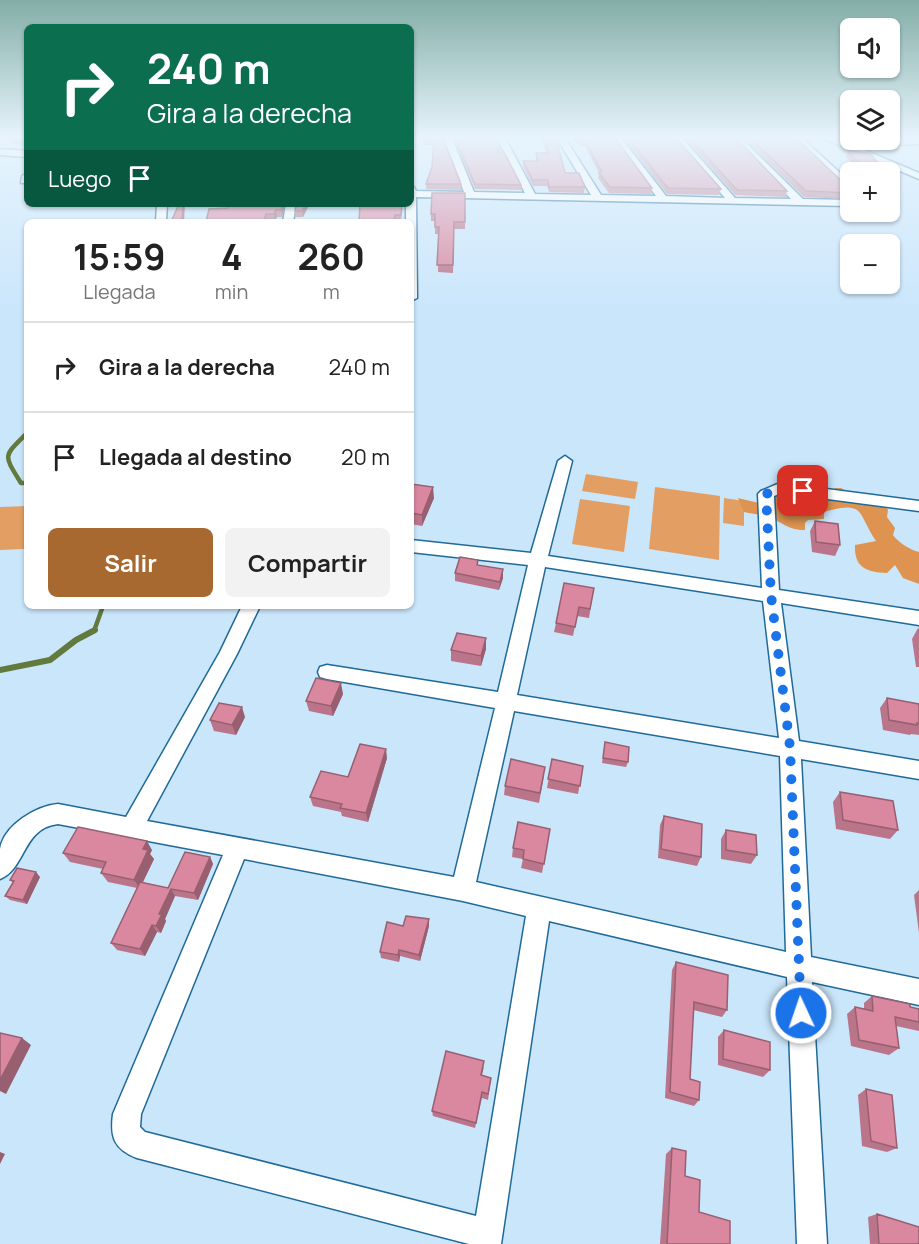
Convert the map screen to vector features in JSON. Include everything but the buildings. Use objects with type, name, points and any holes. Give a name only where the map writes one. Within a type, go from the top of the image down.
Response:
[{"type":"street","points":[[503,196],[840,203]]},
{"type":"street","points":[[729,196],[733,201]]},
{"type":"street","points":[[794,196],[800,202]]},
{"type":"street","points":[[463,890],[538,560],[566,461]]},
{"type":"street","points":[[812,1244],[790,747],[771,595],[767,491],[780,488],[919,506]]},
{"type":"street","points":[[414,546],[538,560],[919,618]]},
{"type":"street","points":[[131,828],[228,654],[250,609]]},
{"type":"street","points":[[327,672],[919,770]]},
{"type":"street","points":[[0,868],[24,830],[37,818],[48,814],[463,890],[539,909],[919,992]]},
{"type":"street","points":[[237,848],[127,1114],[125,1132],[137,1144],[488,1239],[539,909]]},
{"type":"shaded area","points":[[586,474],[638,482],[635,499],[582,491]]},
{"type":"shaded area","points":[[655,487],[720,496],[719,560],[649,549]]},
{"type":"shaded area","points":[[835,488],[841,488],[854,495],[878,496],[888,510],[887,517],[895,528],[893,535],[905,545],[919,552],[919,584],[903,578],[895,565],[887,573],[868,570],[859,564],[855,545],[876,541],[862,516],[854,509],[824,512],[824,519],[808,520],[805,523],[805,530],[799,530],[765,516],[744,512],[738,498],[763,504],[769,495],[784,491],[799,496],[802,493],[836,495]]},
{"type":"shaded area","points":[[724,498],[744,501],[744,526],[723,523]]},
{"type":"shaded area","points":[[580,499],[630,506],[624,552],[572,544]]},
{"type":"shaded area","points":[[24,506],[24,549],[0,550],[0,507]]},
{"type":"waterway","points":[[24,436],[8,456],[21,483],[24,483]]},
{"type":"waterway","points":[[94,630],[102,609]]},
{"type":"waterway","points":[[0,670],[50,660],[76,640],[94,630]]},
{"type":"route","points":[[801,1013],[790,747],[771,595],[766,494],[767,491],[780,488],[803,491]]}]
